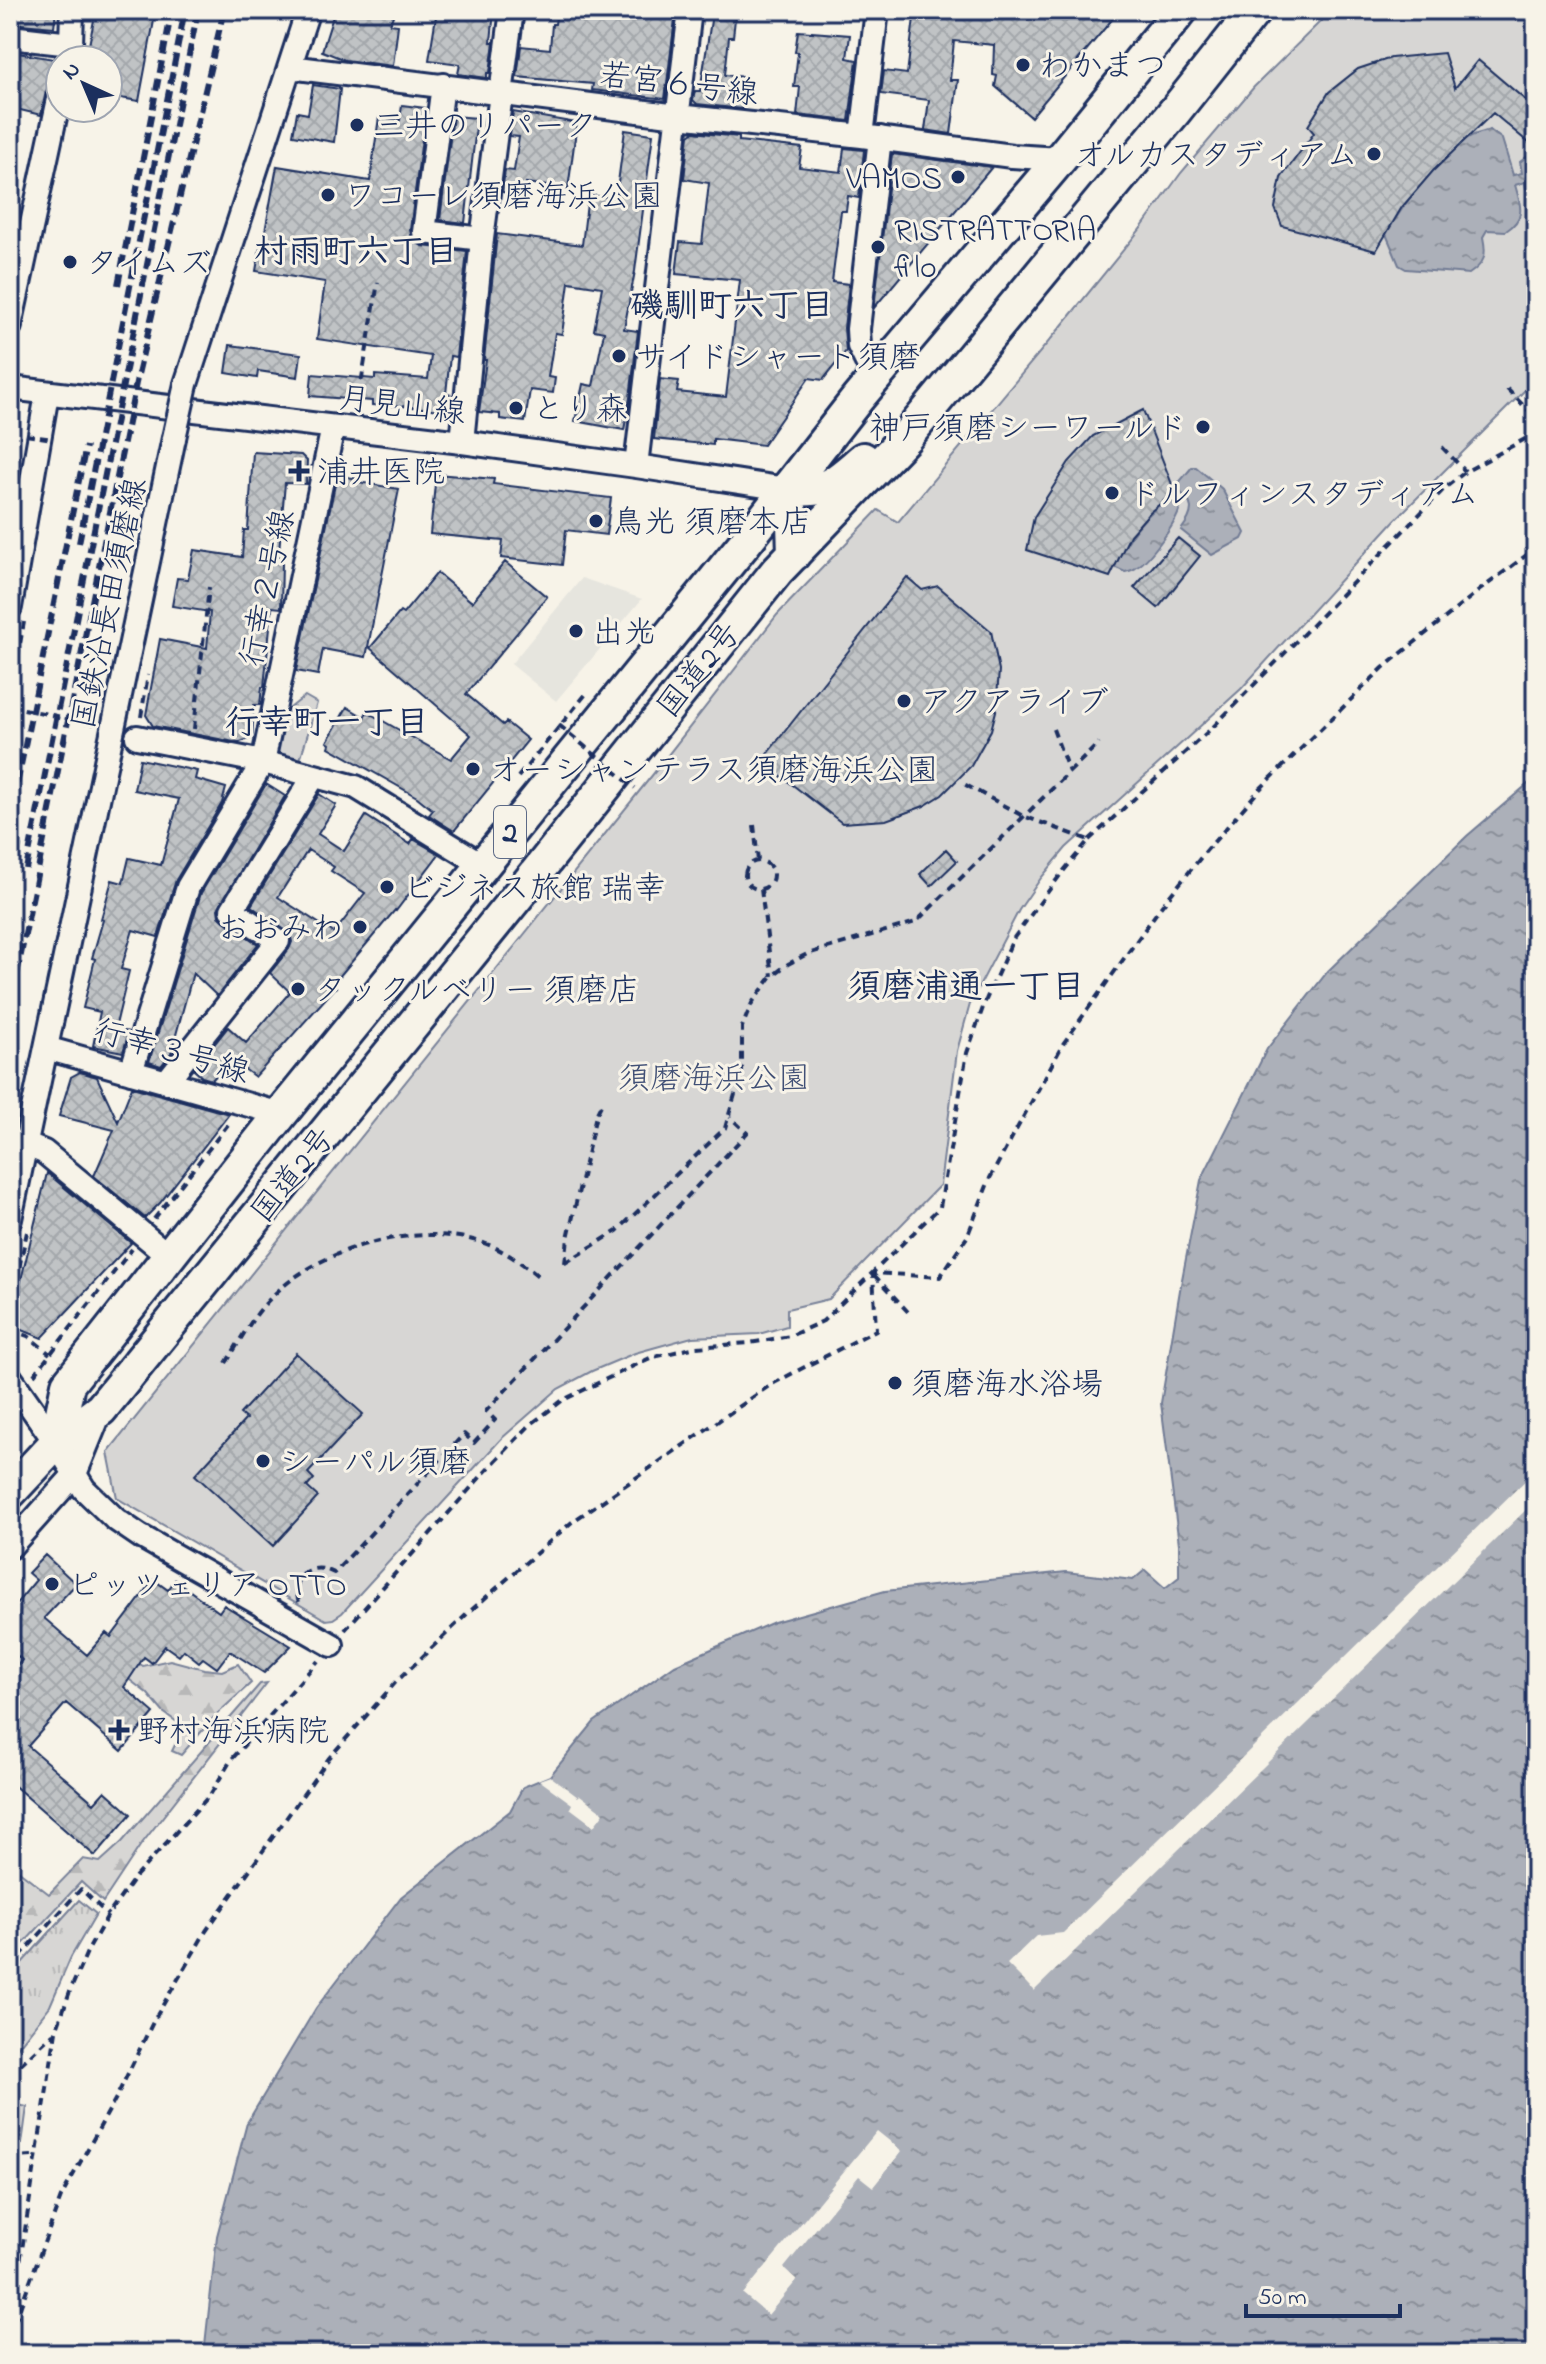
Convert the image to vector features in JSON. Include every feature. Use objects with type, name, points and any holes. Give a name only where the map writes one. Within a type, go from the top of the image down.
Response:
[{"type":"highway","name":"国道2号","points":[[56,1443],[68,1384],[281,1114],[875,379],[1181,10]]},
{"type":"highway","name":"国道2号","points":[[10,1492],[56,1443],[101,1409],[777,571],[906,437],[1255,10]]},
{"type":"highway","name":"2","points":[[786,489],[812,491],[832,485],[864,458],[986,313],[1019,280],[1057,254]]},
{"type":"highway","points":[[786,489],[793,522],[794,554]]},
{"type":"street","points":[[70,44],[72,10]]},
{"type":"street","name":"国鉄沿長田須磨線","points":[[10,1219],[186,384],[308,10]]},
{"type":"street","points":[[462,442],[482,239],[512,10]]},
{"type":"street","points":[[636,466],[690,10]]},
{"type":"street","points":[[875,379],[859,346],[858,329],[877,10]]},
{"type":"street","points":[[10,37],[44,46]]},
{"type":"street","name":"若宮６号線","points":[[290,67],[1012,156],[1060,159]]},
{"type":"street","points":[[443,85],[424,232],[482,239]]},
{"type":"street","points":[[10,326],[54,124]]},
{"type":"street","name":"月見山線","points":[[10,388],[462,442],[786,489]]},
{"type":"street","points":[[10,607],[47,394]]},
{"type":"street","name":"行幸２号線","points":[[131,1072],[188,887],[263,762],[333,427]]},
{"type":"street","points":[[137,737],[263,762],[356,787],[483,865]]},
{"type":"street","points":[[166,1082],[278,941],[232,910],[314,776]]},
{"type":"street","name":"行幸３号線","points":[[46,1048],[281,1114]]},
{"type":"street","points":[[27,1145],[44,1152],[169,1256]]},
{"type":"street","points":[[10,1377],[84,1489],[115,1519],[332,1645]]},
{"type":"street","points":[[10,1547],[75,1474],[101,1409]]},
{"type":"path","points":[[357,411],[378,282]]},
{"type":"path","points":[[1507,389],[1536,418]]},
{"type":"path","points":[[10,423],[23,434],[52,439]]},
{"type":"path","points":[[10,2286],[20,2262],[56,2031],[78,1972],[108,1915],[146,1863],[210,1795],[231,1760],[530,1425],[563,1400],[650,1358],[696,1347],[790,1336],[823,1321],[940,1207],[967,1053],[985,1002],[1013,939],[1061,874],[1089,840],[1213,727],[1435,499],[1465,472],[1536,433]]},
{"type":"path","points":[[1442,447],[1465,472]]},
{"type":"path","points":[[873,1273],[940,1277],[967,1237],[990,1178],[1063,1044],[1160,908],[1206,851],[1260,789],[1383,668],[1536,548]]},
{"type":"path","points":[[193,747],[209,587]]},
{"type":"path","points":[[511,786],[593,686]]},
{"type":"path","points":[[10,690],[10,698]]},
{"type":"path","points":[[10,706],[93,724]]},
{"type":"path","points":[[559,725],[635,788]]},
{"type":"path","points":[[1053,729],[1069,772]]},
{"type":"path","points":[[601,1105],[596,1115],[565,1263],[617,1231],[725,1128],[742,1071],[742,1027],[752,1003],[772,976],[807,954],[916,922],[1099,743]]},
{"type":"path","points":[[964,784],[1023,816],[1089,840]]},
{"type":"path","points":[[754,825],[758,861]]},
{"type":"path","points":[[758,861],[767,863],[774,875],[770,885],[761,889],[752,887],[746,877],[747,868],[758,861]]},
{"type":"path","points":[[761,889],[772,976]]},
{"type":"path","points":[[300,1603],[296,1589],[302,1575],[320,1568],[334,1573],[464,1434],[474,1443],[495,1420],[486,1411],[747,1133],[730,1117]]},
{"type":"path","points":[[226,1363],[267,1302],[285,1285],[327,1259],[374,1243],[420,1235],[462,1237],[503,1251],[538,1276]]},
{"type":"path","points":[[873,1273],[910,1314]]},
{"type":"path","points":[[10,2335],[61,2197],[116,2098],[153,2022],[206,1931],[329,1758],[416,1662],[572,1522],[772,1384],[876,1330],[873,1273]]},
{"type":"path","points":[[10,1330],[28,1336],[50,1354]]},
{"type":"path","points":[[10,1967],[81,1889],[108,1915]]},
{"type":"path","points":[[10,2074],[56,2031]]},
{"type":"path","points":[[10,2157],[35,2156]]},
{"type":"path","points":[[10,2254],[20,2262]]},
{"type":"shaded area","name":"出光","points":[[582,578],[642,599],[556,701],[511,664]]},
{"type":"green space","name":"須磨海浜公園","points":[[1332,10],[1536,10],[1536,379],[1395,520],[1241,689],[1066,848],[1041,878],[1019,910],[970,1004],[957,1051],[940,1185],[829,1299],[787,1309],[787,1326],[759,1334],[692,1337],[635,1353],[558,1389],[501,1439],[342,1613],[333,1619],[326,1620],[117,1498],[108,1452],[654,773],[777,615],[878,510],[898,522],[1142,227],[1181,173],[1254,87]]},
{"type":"green space","points":[[305,696],[317,703],[299,763],[282,758],[273,744],[280,716]]},
{"type":"green space","points":[[126,1655],[143,1666],[170,1660],[222,1671],[238,1664],[251,1683],[216,1715],[181,1755],[172,1751],[184,1727],[117,1670]]},
{"type":"green space","points":[[267,1683],[140,1846],[103,1902],[81,1882],[10,1958],[10,1864],[49,1894],[83,1859],[100,1862],[122,1842],[260,1684]]},
{"type":"green space","points":[[79,1900],[96,1914],[71,1957],[50,2006],[10,2057],[10,1976]]},
{"type":"green space","points":[[10,2103],[27,2107],[22,2144],[10,2143]]},
{"type":"water","points":[[1490,130],[1502,139],[1513,175],[1522,173],[1520,162],[1529,155],[1536,156],[1536,192],[1532,193],[1526,188],[1525,182],[1515,185],[1520,205],[1517,221],[1506,231],[1487,230],[1483,237],[1484,258],[1469,274],[1406,269],[1399,265],[1386,234],[1402,209],[1432,170],[1454,148],[1469,137]]},
{"type":"water","points":[[1192,467],[1222,489],[1245,533],[1242,539],[1212,555],[1181,530],[1191,508],[1176,486]]},
{"type":"water","points":[[1173,494],[1179,501],[1179,510],[1156,547],[1133,570],[1125,572],[1114,567],[1138,526]]},
{"type":"water","points":[[1536,777],[1536,2354],[204,2354],[217,2236],[247,2123],[316,2008],[401,1897],[510,1811],[523,1787],[550,1776],[594,1722],[675,1665],[774,1622],[885,1591],[1066,1572],[1133,1580],[1145,1570],[1165,1588],[1179,1577],[1179,1544],[1161,1403],[1201,1180],[1267,1049],[1328,971],[1467,836]]},
{"type":"pier","points":[[1536,1470],[1536,1500],[1034,1991],[1007,1964],[1036,1936],[1063,1933]]},
{"type":"pier","points":[[550,1776],[604,1813],[594,1826],[570,1808],[572,1804],[539,1780]]},
{"type":"pier","points":[[877,2131],[902,2151],[873,2187],[859,2176],[784,2268],[797,2280],[768,2315],[743,2294]]},
{"type":"building","points":[[10,10],[56,10],[54,27],[10,23]]},
{"type":"building","points":[[96,10],[156,10],[139,101],[124,99],[124,44],[89,44]]},
{"type":"building","points":[[335,10],[395,10],[390,24],[398,25],[393,66],[345,60],[322,51]]},
{"type":"building","points":[[437,10],[494,10],[491,42],[494,42],[487,78],[458,74],[460,64],[429,60]]},
{"type":"building","points":[[557,10],[676,11],[665,99],[592,90],[593,84],[517,77],[521,46],[550,49],[552,24],[555,24]]},
{"type":"building","points":[[718,10],[736,10],[725,75],[746,77],[742,109],[697,104],[693,100],[695,91],[700,91],[712,14],[717,15]]},
{"type":"building","points":[[915,10],[1120,10],[1031,117],[995,86],[994,45],[954,41],[950,80],[958,80],[951,134],[925,130],[929,100],[881,94],[884,71],[907,74]]},
{"type":"building","points":[[798,31],[850,35],[847,58],[857,60],[849,121],[797,115],[800,87],[794,87]]},
{"type":"building","points":[[12,52],[44,57],[41,115],[12,108],[16,87],[10,86]]},
{"type":"building","name":"オルカスタディアム","points":[[1444,53],[1455,88],[1478,60],[1536,109],[1536,149],[1493,113],[1433,171],[1402,207],[1376,251],[1282,226],[1275,208],[1281,178],[1314,133],[1308,126],[1329,92],[1358,69],[1391,58]]},
{"type":"building","points":[[313,85],[340,89],[334,142],[293,135],[297,112],[308,114]]},
{"type":"building","points":[[402,105],[426,108],[410,230],[412,238],[422,246],[467,251],[456,357],[450,356],[446,394],[453,395],[451,411],[310,396],[312,374],[428,379],[431,356],[317,339],[325,282],[256,271],[277,166],[370,181],[379,117],[400,120]]},
{"type":"building","points":[[513,112],[577,123],[568,189],[526,183],[525,196],[502,192],[505,170],[514,171],[519,137],[510,136]]},
{"type":"building","points":[[453,116],[477,118],[465,223],[440,220]]},
{"type":"building","points":[[625,130],[653,134],[624,329],[638,331],[624,430],[575,421],[583,384],[593,386],[604,332],[594,330],[602,287],[569,282],[562,334],[555,333],[548,377],[555,378],[553,393],[530,390],[525,422],[500,419],[500,414],[479,412],[497,234],[582,245],[588,195],[616,198]]},
{"type":"building","points":[[693,132],[802,148],[799,167],[841,172],[844,148],[864,150],[859,198],[848,196],[846,211],[841,211],[832,282],[849,284],[844,328],[846,351],[823,380],[809,378],[763,445],[713,439],[713,445],[654,439],[660,379],[679,381],[677,392],[726,397],[740,280],[676,274],[680,242],[702,244],[709,183],[684,179],[689,135]]},
{"type":"building","points":[[892,154],[992,167],[874,308]]},
{"type":"building","points":[[230,345],[301,354],[298,377],[258,371],[257,378],[226,373]]},
{"type":"building","name":"ドルフィンスタディアム","points":[[1143,410],[1175,492],[1150,512],[1130,535],[1110,577],[1027,550],[1034,517],[1069,462],[1093,436]]},
{"type":"building","points":[[253,452],[301,455],[307,461],[306,484],[285,483],[278,563],[282,563],[281,608],[272,607],[264,687],[260,705],[254,705],[252,738],[234,742],[153,726],[146,715],[160,639],[207,648],[210,612],[172,606],[177,578],[188,579],[194,550],[242,557],[244,530],[248,530]]},
{"type":"building","points":[[436,474],[494,479],[493,484],[611,498],[606,535],[566,530],[562,565],[501,558],[503,541],[430,534]]},
{"type":"building","points":[[337,475],[399,489],[366,657],[323,649],[318,675],[296,671]]},
{"type":"building","points":[[1178,538],[1200,556],[1158,608],[1134,588]]},
{"type":"building","points":[[505,562],[547,597],[466,694],[503,725],[506,722],[528,740],[454,831],[429,815],[433,810],[417,797],[329,747],[327,742],[347,707],[364,717],[367,712],[451,759],[471,735],[370,648],[437,573],[472,602]]},
{"type":"building","name":"アクアライブ","points":[[907,577],[922,590],[938,586],[991,631],[999,670],[996,711],[991,730],[971,766],[942,795],[924,806],[886,820],[842,823],[772,769],[775,760],[767,754]]},
{"type":"building","points":[[140,759],[197,771],[195,779],[226,788],[222,803],[176,880],[158,937],[133,930],[121,969],[129,971],[115,1029],[129,1032],[123,1052],[93,1046],[100,1012],[83,1008],[112,880],[123,883],[129,858],[161,865],[179,799],[134,790]]},
{"type":"building","points":[[266,784],[285,796],[218,909],[224,921],[258,944],[217,996],[193,973],[171,1053],[161,1066],[149,1062],[201,893]]},
{"type":"building","points":[[319,794],[336,805],[318,834],[344,851],[366,816],[410,844],[413,839],[439,854],[396,911],[333,984],[336,987],[255,1077],[231,1059],[212,1080],[194,1070],[228,1027],[246,1043],[290,992],[270,973],[289,949],[292,942],[290,934],[251,906]],"holes":[[[308,850],[334,867],[331,871],[365,893],[334,933],[278,897]]]},
{"type":"building","points":[[946,849],[957,861],[931,886],[920,874]]},
{"type":"building","points":[[80,1072],[97,1077],[118,1122],[132,1087],[229,1114],[145,1218],[94,1176],[114,1130],[59,1116],[71,1077]]},
{"type":"building","points":[[47,1173],[131,1243],[42,1338],[10,1325]]},
{"type":"building","name":"シーパル須磨","points":[[296,1353],[363,1414],[308,1473],[314,1479],[307,1487],[318,1497],[273,1546],[195,1475],[246,1419],[240,1414]]},
{"type":"building","points":[[45,1555],[76,1584],[44,1618],[87,1655],[106,1633],[111,1637],[154,1580],[168,1590],[175,1580],[219,1612],[224,1605],[291,1646],[264,1673],[230,1651],[217,1668],[203,1658],[199,1662],[184,1650],[179,1656],[165,1646],[152,1663],[144,1657],[124,1687],[154,1713],[122,1751],[66,1703],[28,1746],[94,1803],[105,1791],[131,1814],[95,1856],[10,1782],[10,1674],[22,1660],[10,1649],[10,1611],[36,1580],[28,1573]]},
{"type":"railway","points":[[118,285],[172,10]]},
{"type":"railway","points":[[79,543],[185,10]]},
{"type":"railway","points":[[26,869],[198,10]]},
{"type":"railway","points":[[10,1009],[136,383],[224,10]]},
{"type":"railway","points":[[10,819],[86,446]]},
{"type":"railway","points":[[10,888],[19,845]]},
{"type":"place","name":"わかまつ","points":[[1023,65]]},
{"type":"place","name":"三井のリパーク","points":[[357,125]]},
{"type":"place","name":"オルカスタディアム","points":[[1374,154]]},
{"type":"place","name":"VAMOS","points":[[958,177]]},
{"type":"place","name":"ワコーレ須磨海浜公園","points":[[328,195]]},
{"type":"place","name":"RISTRATTORIA filo","points":[[878,247]]},
{"type":"place","name":"タイムズ","points":[[70,262]]},
{"type":"place","name":"サイドシャート須磨","points":[[619,356]]},
{"type":"place","name":"とり森","points":[[516,408]]},
{"type":"place","name":"神戸須磨シーワールド","points":[[1203,427]]},
{"type":"place","name":"浦井医院","points":[[299,471]]},
{"type":"place","name":"ドルフィンスタディアム","points":[[1112,493]]},
{"type":"place","name":"鳥光 須磨本店","points":[[596,521]]},
{"type":"place","name":"出光","points":[[576,631]]},
{"type":"place","name":"アクアライブ","points":[[904,701]]},
{"type":"place","name":"オーシャンテラス須磨海浜公園","points":[[473,769]]},
{"type":"place","name":"ビジネス旅館 瑞幸","points":[[387,887]]},
{"type":"place","name":"おおみわ","points":[[360,927]]},
{"type":"place","name":"タックルベリー 須磨店","points":[[298,989]]},
{"type":"place","name":"須磨海水浴場","points":[[895,1383]]},
{"type":"place","name":"シーパル須磨","points":[[263,1461]]},
{"type":"place","name":"ピッツェリア OTTO","points":[[52,1584]]},
{"type":"place","name":"野村海浜病院","points":[[119,1730]]},
{"type":"district","name":"村雨町六丁目","points":[[356,250]]},
{"type":"district","name":"磯馴町六丁目","points":[[732,304]]},
{"type":"district","name":"行幸町一丁目","points":[[327,721]]},
{"type":"district","name":"須磨浦通一丁目","points":[[966,985]]}]
